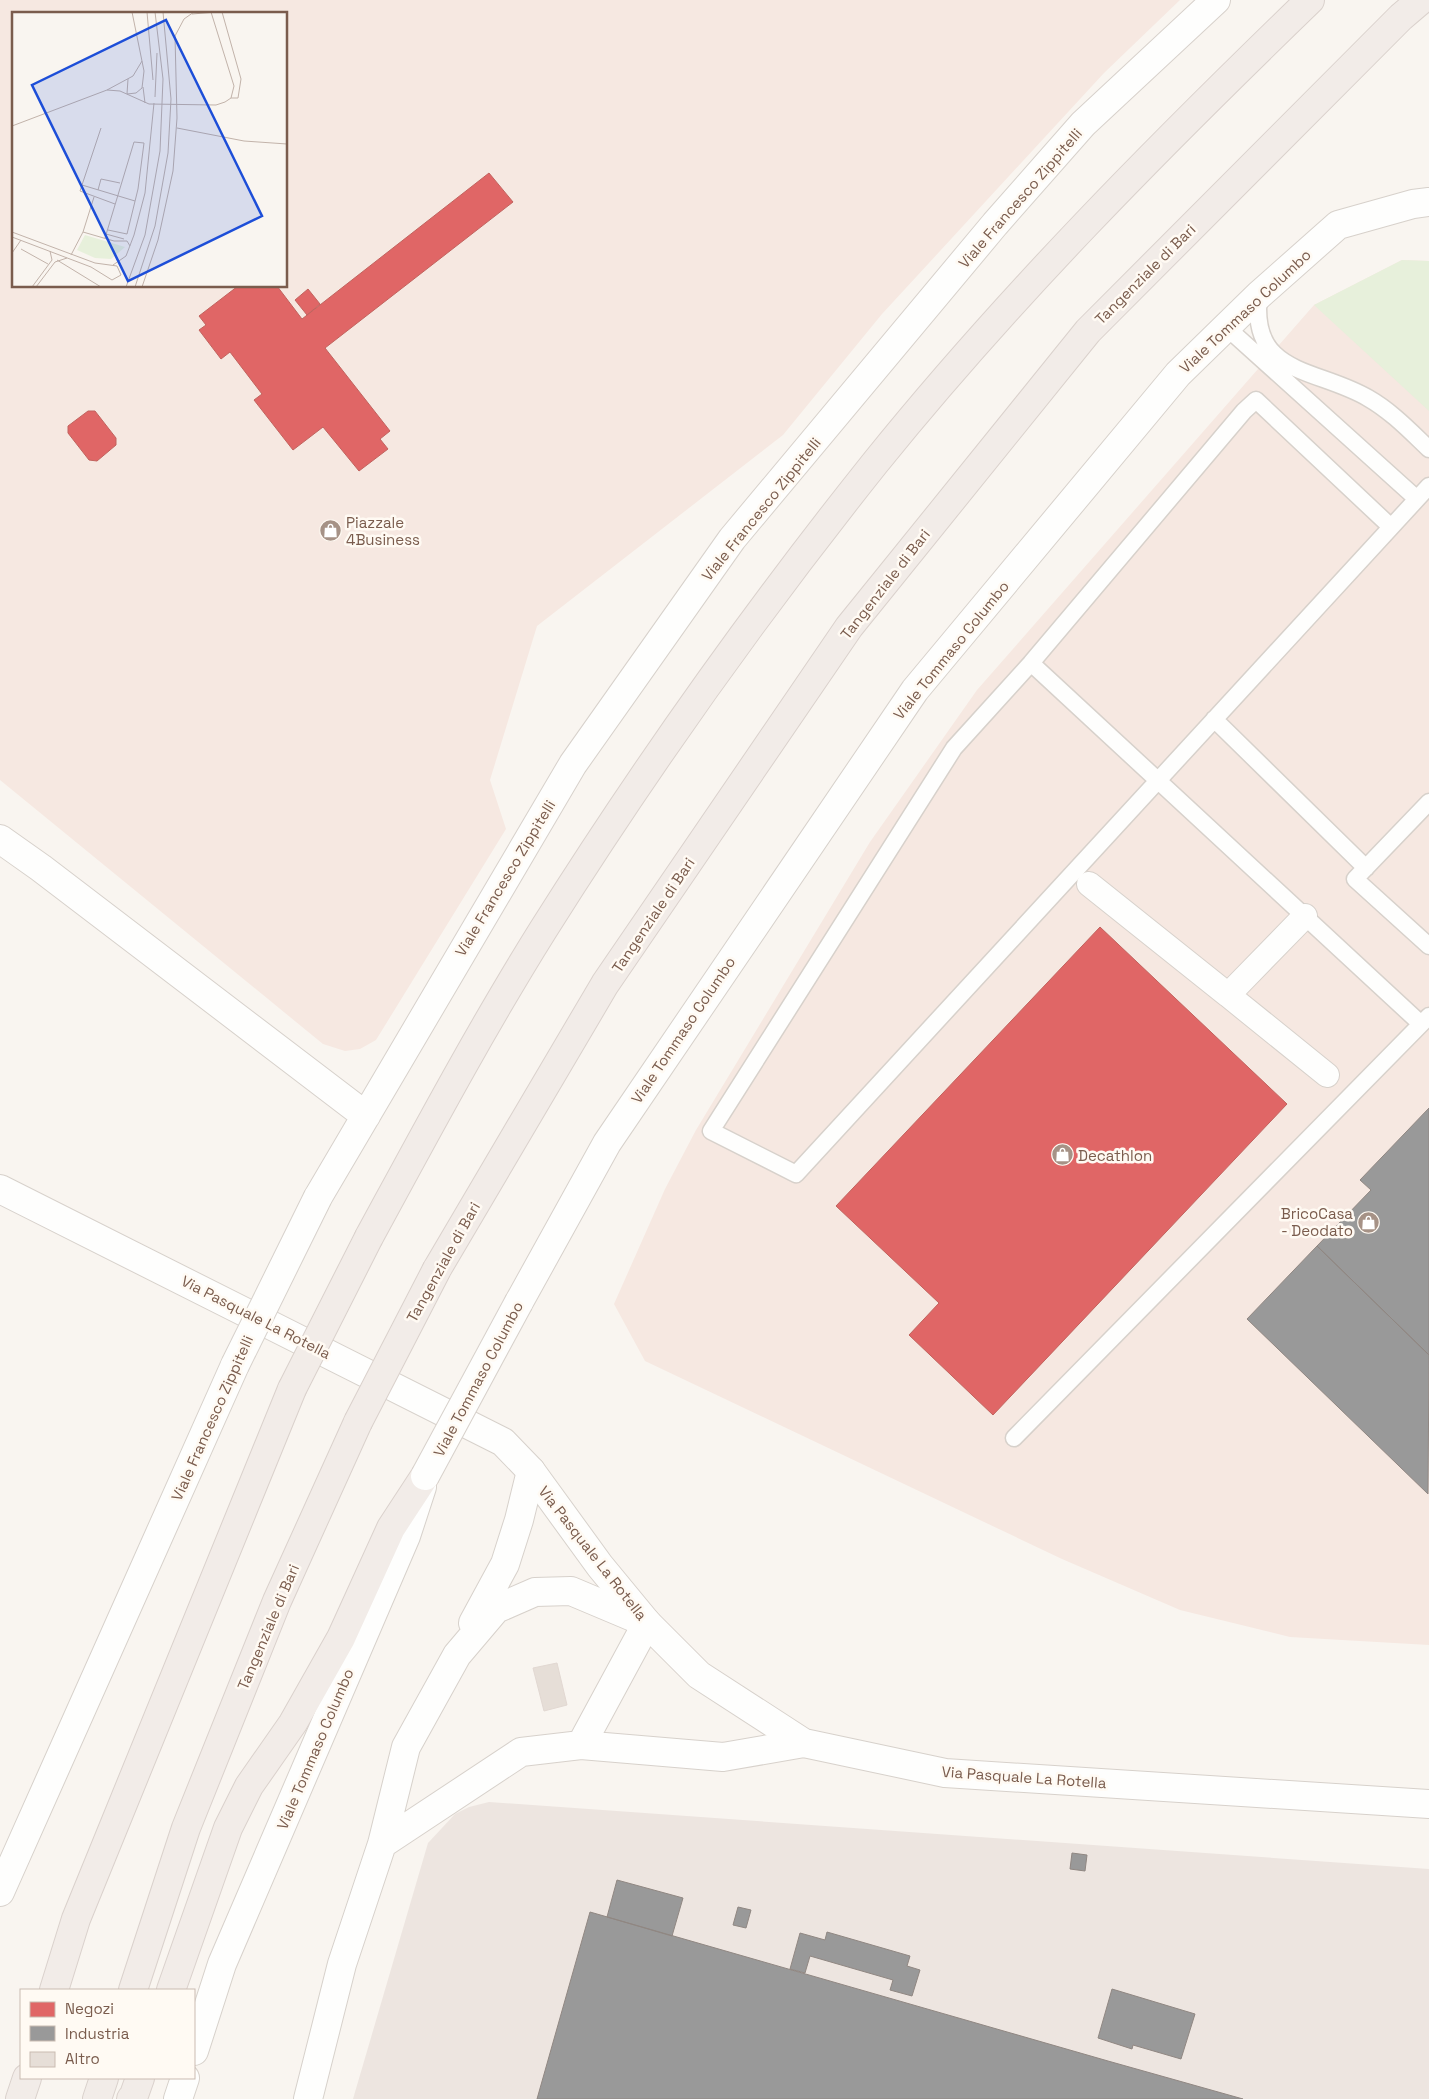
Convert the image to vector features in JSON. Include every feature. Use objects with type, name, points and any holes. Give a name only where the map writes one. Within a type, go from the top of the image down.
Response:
[{"type":"highway","points":[[54,1989],[76,1919],[292,1388],[459,1071],[542,932],[621,810],[696,702],[786,579],[882,455],[961,361],[1122,185],[1310,0]]},
{"type":"highway","name":"Tangenziale di Bari","points":[[132,1989],[186,1828],[277,1601],[358,1422],[437,1269],[605,984],[849,627],[1088,331],[1402,16],[1421,0]]},
{"type":"highway","points":[[171,1989],[228,1828],[249,1786],[293,1723],[332,1655],[391,1528],[425,1476]]},
{"type":"highway","points":[[20,2099],[27,2079]]},
{"type":"highway","points":[[97,2099],[104,2079]]},
{"type":"highway","points":[[131,2099],[140,2079]]},
{"type":"street","name":"Viale Francesco Zippitelli","points":[[0,1892],[235,1365],[318,1197],[504,877],[573,764],[732,539],[995,224],[1083,124],[1216,0]]},
{"type":"street","name":"Viale Tommaso Columbo","points":[[195,2048],[222,1964],[406,1536],[425,1476],[607,1143],[915,690],[1178,374],[1225,326],[1338,225],[1412,204],[1429,202]]},
{"type":"street","points":[[0,839],[41,868],[366,1116]]},
{"type":"street","points":[[1089,884],[1327,1076]]},
{"type":"street","points":[[1228,995],[1305,916]]},
{"type":"street","name":"Via Pasquale La Rotella","points":[[0,1189],[503,1442],[531,1472],[600,1566],[647,1622],[698,1674],[804,1743],[945,1773],[1429,1804]]},
{"type":"street","points":[[308,2099],[342,1964],[382,1844],[406,1746],[505,1564],[520,1520],[531,1472]]},
{"type":"street","points":[[456,1655],[496,1609],[535,1592],[570,1590],[647,1622],[581,1745]]},
{"type":"street","points":[[382,1844],[521,1752],[581,1745],[723,1757],[804,1743]]},
{"type":"street","points":[[178,2099],[185,2079]]},
{"type":"lane","points":[[1259,295],[1257,312],[1259,332],[1270,350],[1282,362],[1366,396],[1384,408],[1429,449]]},
{"type":"lane","points":[[1225,326],[1417,499]]},
{"type":"lane","points":[[1391,527],[1256,400],[1244,411],[1189,475],[1031,663],[954,748],[711,1131],[796,1174],[1429,486]]},
{"type":"lane","points":[[1014,1438],[1425,1020],[1305,916],[1031,663]]},
{"type":"lane","points":[[1214,719],[1366,868]]},
{"type":"lane","points":[[1429,802],[1354,879],[1429,946]]},
{"type":"shaded area","name":"Piazzale 4Business","points":[[0,0],[1180,0],[1104,73],[882,314],[783,435],[537,626],[490,780],[506,829],[376,1040],[360,1049],[345,1051],[323,1044],[0,780]]},
{"type":"shaded area","points":[[1402,260],[1429,261],[1429,1645],[1290,1637],[1180,1610],[1062,1559],[645,1361],[614,1304],[665,1189],[696,1130],[870,842],[977,690],[1314,305]]},
{"type":"shaded area","points":[[489,1802],[1429,1869],[1429,2099],[353,2099],[428,1843],[455,1814],[469,1807]]},
{"type":"green space","points":[[1402,260],[1429,261],[1429,411],[1314,305]]},
{"type":"building: Negozi","points":[[489,173],[513,202],[325,348],[390,431],[380,439],[388,449],[359,471],[323,427],[293,450],[254,400],[262,394],[230,352],[221,359],[199,330],[206,325],[199,316],[235,288],[279,288],[302,319]]},
{"type":"building: Negozi","points":[[308,289],[320,304],[307,315],[295,300]]},
{"type":"building: Negozi","points":[[88,411],[95,411],[116,438],[116,445],[97,461],[89,460],[68,433],[68,426]]},
{"type":"building: Negozi","name":"Decathlon","points":[[1100,927],[1287,1104],[993,1415],[909,1335],[939,1303],[836,1206]]},
{"type":"building: Industria","points":[[1429,1108],[1429,1355],[1317,1246],[1371,1190],[1360,1180]]},
{"type":"building: Industria","points":[[1317,1246],[1429,1355],[1428,1494],[1247,1319]]},
{"type":"building: Industria","points":[[1072,1853],[1087,1855],[1085,1871],[1070,1869]]},
{"type":"building: Industria","points":[[617,1880],[683,1898],[672,1936],[607,1917]]},
{"type":"building: Industria","points":[[738,1907],[751,1910],[746,1928],[733,1925]]},
{"type":"building: Industria","points":[[590,1912],[1108,2061],[1243,2099],[537,2099]]},
{"type":"building: Industria","points":[[827,1932],[910,1956],[907,1966],[920,1970],[912,1996],[890,1990],[893,1980],[810,1956],[805,1973],[790,1969],[800,1933],[825,1940]]},
{"type":"building: Industria","points":[[1112,1989],[1195,2014],[1181,2059],[1133,2045],[1132,2049],[1098,2038]]},
{"type":"building: Altro","points":[[557,1663],[567,1705],[544,1711],[533,1668]]},
{"type":"place","name":"Piazzale 4Business","points":[[330,531]]},
{"type":"place","name":"Decathlon","points":[[1062,1155]]},
{"type":"place","name":"BricoCasa - Deodato","points":[[1369,1222]]}]
